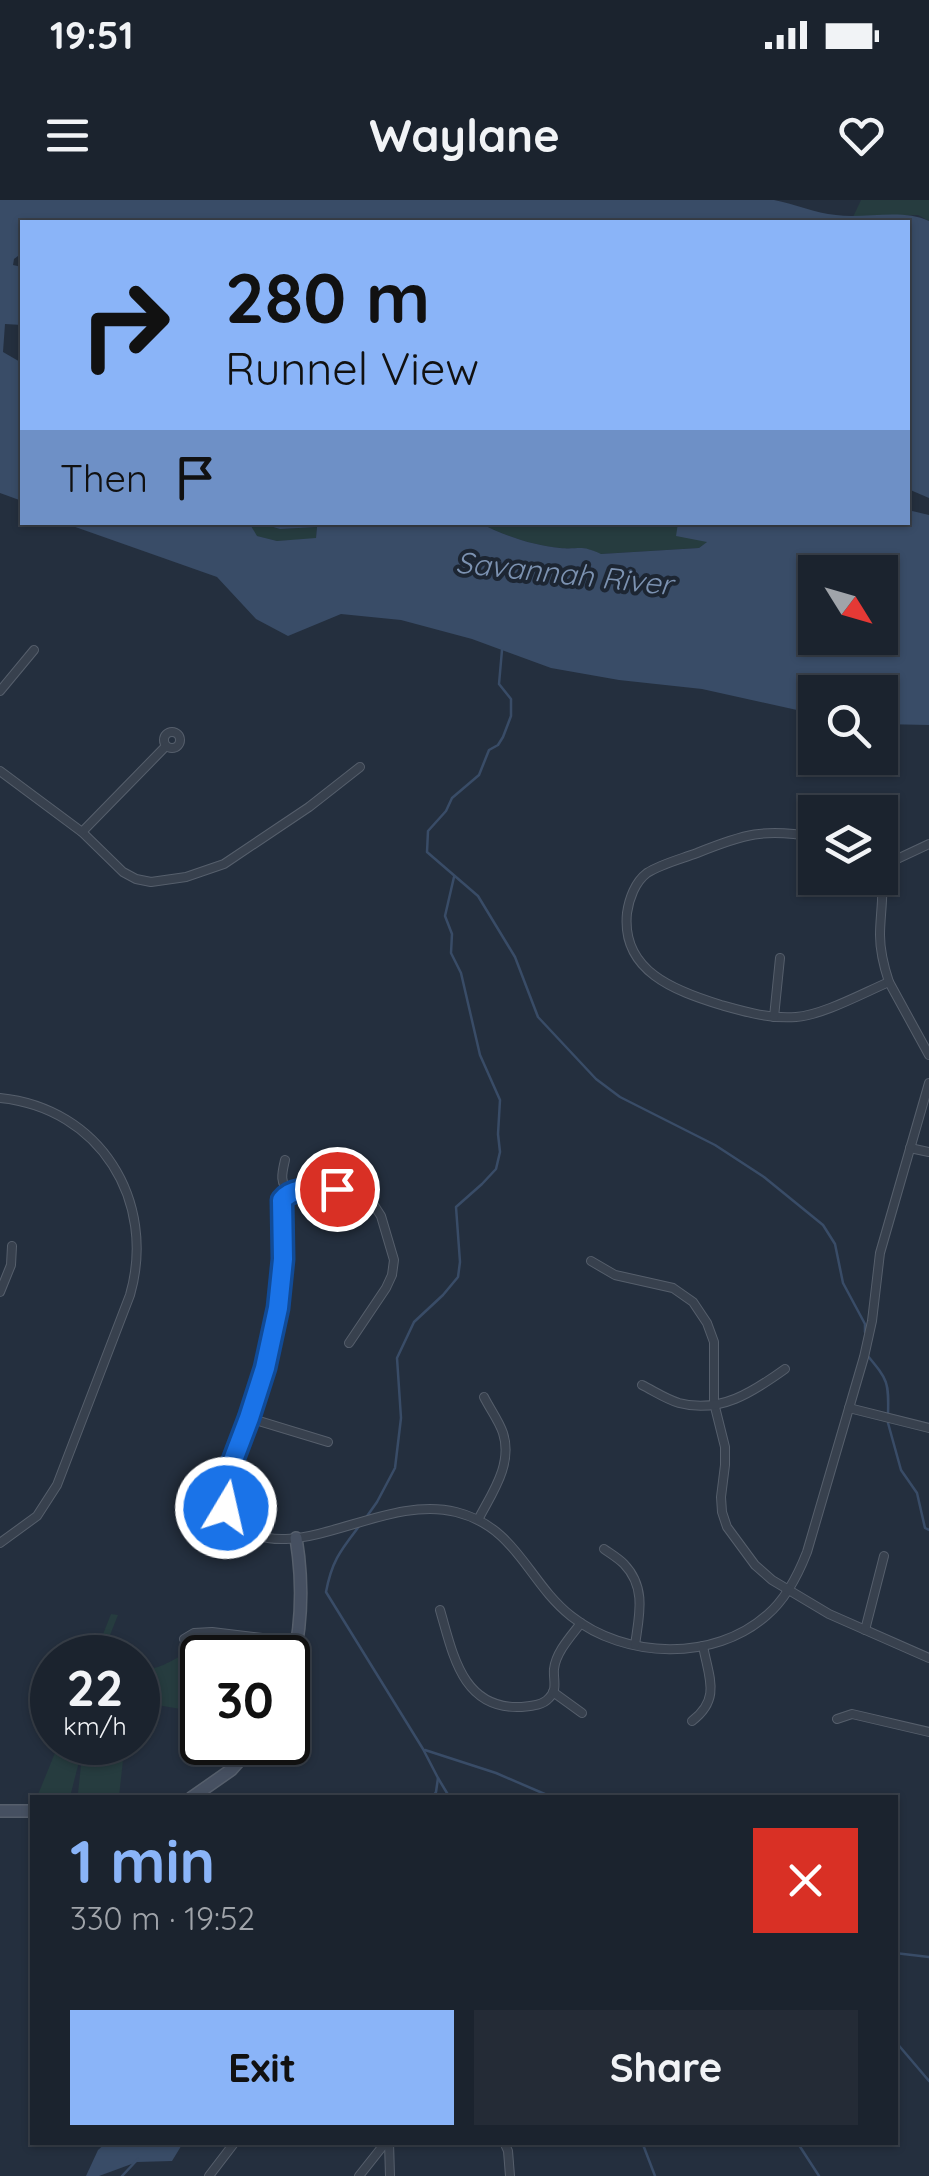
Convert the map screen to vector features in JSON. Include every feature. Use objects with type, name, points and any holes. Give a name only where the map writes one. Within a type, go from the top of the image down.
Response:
[{"type":"street","points":[[0,691],[34,650]]},
{"type":"street","points":[[82,832],[166,746]]},
{"type":"street","points":[[0,772],[82,832],[123,872],[136,879],[158,882],[224,864],[309,808],[360,767]]},
{"type":"street","points":[[798,835],[746,834],[647,874],[633,892],[628,910],[626,930],[638,960],[652,973],[692,996],[774,1017],[812,1014],[889,982]]},
{"type":"street","points":[[898,860],[929,844]]},
{"type":"street","points":[[883,895],[881,947],[889,982],[929,1055]]},
{"type":"street","points":[[774,1017],[780,958]]},
{"type":"street","points":[[349,1343],[392,1275],[394,1260],[381,1216],[370,1199],[351,1190],[290,1192],[281,1204],[283,1259],[278,1308],[265,1368],[227,1476],[224,1495],[228,1514],[236,1524],[250,1533],[296,1538],[424,1509],[454,1511],[479,1518],[510,1543],[554,1600],[581,1623],[603,1635],[662,1649],[703,1646],[727,1639],[768,1615],[788,1590],[807,1552],[872,1322],[884,1235],[929,1084]]},
{"type":"street","points":[[0,1098],[48,1110],[82,1130],[101,1147],[123,1181],[138,1248],[130,1295],[57,1485],[37,1516],[0,1543]]},
{"type":"street","points":[[910,1148],[929,1152]]},
{"type":"street","points":[[285,1160],[282,1179],[290,1192]]},
{"type":"street","points":[[0,1292],[11,1265],[12,1246]]},
{"type":"street","points":[[591,1261],[615,1275],[673,1288],[693,1302],[707,1324],[714,1342],[714,1403],[725,1447],[721,1497],[724,1520],[755,1565],[772,1580],[829,1614],[929,1658]]},
{"type":"street","points":[[642,1385],[675,1402],[728,1402],[742,1398],[785,1369]]},
{"type":"street","points":[[479,1518],[506,1455],[502,1430],[484,1397]]},
{"type":"street","points":[[849,1408],[929,1428]]},
{"type":"street","points":[[249,1418],[328,1442]]},
{"type":"street","points":[[211,1524],[228,1514]]},
{"type":"street","points":[[296,1538],[301,1570],[298,1635]]},
{"type":"street","points":[[604,1548],[626,1566],[639,1588],[635,1645]]},
{"type":"street","points":[[865,1630],[884,1556]]},
{"type":"street","points":[[440,1610],[467,1683],[496,1704],[523,1707],[543,1703],[554,1692],[557,1658],[581,1623]]},
{"type":"street","points":[[191,1635],[238,1635]]},
{"type":"street","points":[[692,1721],[706,1709],[711,1697],[703,1646]]},
{"type":"street","points":[[554,1692],[582,1713]]},
{"type":"street","points":[[837,1719],[852,1714],[929,1732]]},
{"type":"street","points":[[195,1795],[235,1765]]},
{"type":"street","points":[[0,1811],[30,1811]]},
{"type":"street","points":[[208,2176],[232,2145]]},
{"type":"street","points":[[359,2176],[385,2145]]},
{"type":"street","points":[[387,2145],[390,2176]]},
{"type":"street","points":[[505,2145],[510,2176]]},
{"type":"green space","points":[[861,200],[929,200],[929,221],[918,215],[853,217]]},
{"type":"green space","points":[[484,525],[681,525],[709,541],[699,548],[600,554],[508,536]]},
{"type":"green space","points":[[251,526],[317,527],[316,539],[277,541],[256,536]]},
{"type":"green space","points":[[111,1614],[118,1615],[110,1635],[103,1635]]},
{"type":"green space","points":[[180,1657],[180,1709],[160,1706],[161,1666]]},
{"type":"green space","points":[[50,1765],[78,1765],[71,1795],[38,1795]]},
{"type":"green space","points":[[81,1765],[122,1765],[119,1795],[78,1793]]},
{"type":"water","points":[[0,200],[774,200],[836,215],[895,214],[929,221],[929,498],[910,490],[910,220],[20,220],[20,254],[13,265],[20,267],[20,325],[5,324],[3,352],[20,362],[20,500],[0,493]]},
{"type":"water","name":"Savannah River","points":[[910,510],[929,515],[929,725],[898,724],[898,675],[798,675],[798,710],[702,689],[551,668],[472,639],[401,620],[341,614],[288,636],[256,619],[217,577],[70,525],[254,525],[257,536],[277,541],[316,538],[317,527],[280,529],[266,525],[484,525],[529,542],[584,548],[601,554],[699,548],[707,542],[676,536],[678,525],[910,525]]},
{"type":"water","points":[[104,2145],[182,2145],[172,2161],[137,2162],[99,2176],[86,2176]]},
{"type":"waterway","points":[[502,650],[499,684],[511,699],[511,716],[498,745],[489,750],[479,775],[452,798],[428,831],[427,852],[478,896],[515,957],[538,1017],[596,1079],[620,1097],[715,1145],[764,1177],[823,1225],[835,1244],[843,1283],[865,1324],[865,1332]]},
{"type":"waterway","points":[[365,1519],[395,1468],[401,1418],[397,1358],[414,1322],[458,1277],[456,1207],[496,1169],[500,1152],[500,1100],[480,1055],[461,973],[451,953],[452,934],[445,916],[454,877]]},
{"type":"waterway","points":[[867,1355],[886,1382],[888,1415]]},
{"type":"waterway","points":[[888,1423],[901,1470],[917,1493],[925,1528],[929,1530]]},
{"type":"waterway","points":[[360,1525],[338,1556],[326,1592],[423,1749],[438,1778],[434,1795]]},
{"type":"waterway","points":[[425,1750],[547,1795]]},
{"type":"waterway","points":[[438,1778],[448,1795]]},
{"type":"waterway","points":[[898,1953],[929,1957]]},
{"type":"waterway","points":[[898,2045],[929,2081]]},
{"type":"waterway","points":[[643,2145],[655,2176]]},
{"type":"waterway","points":[[799,2145],[819,2176]]},
{"type":"waterway","points":[[122,2176],[138,2159]]},
{"type":"route","points":[[226,1508],[227,1476],[265,1368],[278,1308],[283,1259],[282,1200],[294,1190],[337,1189]]}]
